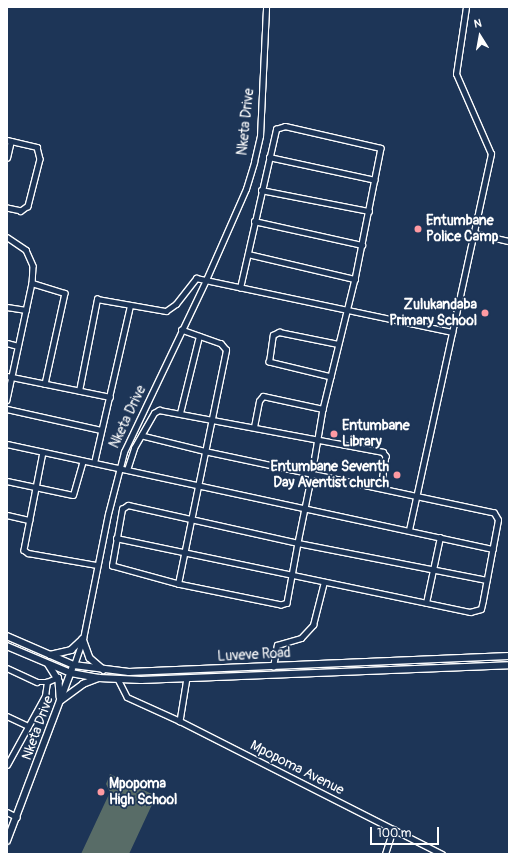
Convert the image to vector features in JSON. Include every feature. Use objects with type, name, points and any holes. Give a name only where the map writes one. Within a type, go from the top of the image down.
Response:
[{"type":"street","name":"Nketa Drive","points":[[7,841],[83,639],[97,565],[118,469],[181,330],[206,280],[246,189],[257,150],[266,7]]},
{"type":"street","points":[[409,530],[491,154],[456,74],[466,7]]},
{"type":"street","points":[[240,288],[274,132],[279,127],[302,130],[381,148],[355,279],[323,409],[306,508],[298,543],[292,575],[285,605],[178,584],[114,569],[111,564],[116,538],[125,506],[298,543],[486,580]]},
{"type":"street","points":[[7,158],[9,141],[37,147],[40,159],[28,206],[21,212],[7,208]]},
{"type":"street","points":[[269,157],[375,180]]},
{"type":"street","points":[[261,190],[369,211]]},
{"type":"street","points":[[254,221],[362,245]]},
{"type":"street","points":[[474,234],[509,241]]},
{"type":"street","points":[[7,237],[26,250],[33,266],[32,283],[18,346],[9,377],[7,400]]},
{"type":"street","points":[[248,254],[355,279]]},
{"type":"street","points":[[79,391],[96,301],[99,299],[166,312],[176,304],[194,278],[348,308],[452,332]]},
{"type":"street","points":[[32,283],[64,293],[45,384]]},
{"type":"street","points":[[94,463],[130,306]]},
{"type":"street","points":[[7,307],[26,310]]},
{"type":"street","points":[[178,584],[198,486],[207,452],[226,350],[221,344],[181,330]]},
{"type":"street","points":[[331,377],[268,362],[273,335],[279,332],[338,344]]},
{"type":"street","points":[[180,413],[199,336]]},
{"type":"street","points":[[7,343],[18,346]]},
{"type":"street","points":[[9,377],[110,397]]},
{"type":"street","points":[[254,427],[259,401],[263,396],[323,409]]},
{"type":"street","points":[[7,409],[101,430]]},
{"type":"street","points":[[127,470],[134,448],[155,411],[180,413],[254,427],[318,442],[385,453],[381,488]]},
{"type":"street","points":[[116,538],[426,603],[478,611],[484,600],[486,580],[498,520],[494,513],[416,495],[207,452],[142,436]]},
{"type":"street","points":[[7,444],[493,549]]},
{"type":"street","points":[[43,452],[29,520],[24,548],[25,552],[97,565]]},
{"type":"street","points":[[7,481],[73,495],[83,461]]},
{"type":"street","points":[[7,515],[29,520]]},
{"type":"street","points":[[426,603],[440,537]]},
{"type":"street","points":[[273,666],[277,645],[301,638],[313,625],[324,582]]},
{"type":"street","name":"Luveve Road","points":[[7,636],[74,665],[106,671],[154,672],[509,656]]},
{"type":"street","points":[[48,655],[71,650],[83,639],[93,662],[106,671]]},
{"type":"street","name":"Luveve Road","points":[[7,646],[49,666],[71,673],[99,678],[118,679],[188,678],[509,665]]},
{"type":"street","points":[[49,666],[58,677],[60,701]]},
{"type":"street","points":[[7,668],[37,682],[47,682],[58,677]]},
{"type":"street","points":[[60,701],[83,684],[99,678]]},
{"type":"street","points":[[180,721],[188,678]]},
{"type":"street","name":"Mpopoma Avenue","points":[[118,679],[127,697],[180,721],[442,854]]},
{"type":"street","points":[[7,765],[45,696],[47,682]]},
{"type":"street","points":[[7,716],[28,726]]},
{"type":"street","points":[[7,812],[17,817]]},
{"type":"street","points":[[385,854],[393,829]]},
{"type":"green space","points":[[110,774],[156,796],[129,854],[81,854],[110,792],[106,784]]},
{"type":"place","name":"Entumbane Police Camp","points":[[418,229]]},
{"type":"place","name":"Zulukandaba Primary School","points":[[485,313]]},
{"type":"place","name":"Entumbane Library","points":[[334,434]]},
{"type":"place","name":"Entumbane Seventh Day Aventist church","points":[[397,475]]},
{"type":"place","name":"Mpopoma High School","points":[[101,792]]}]
